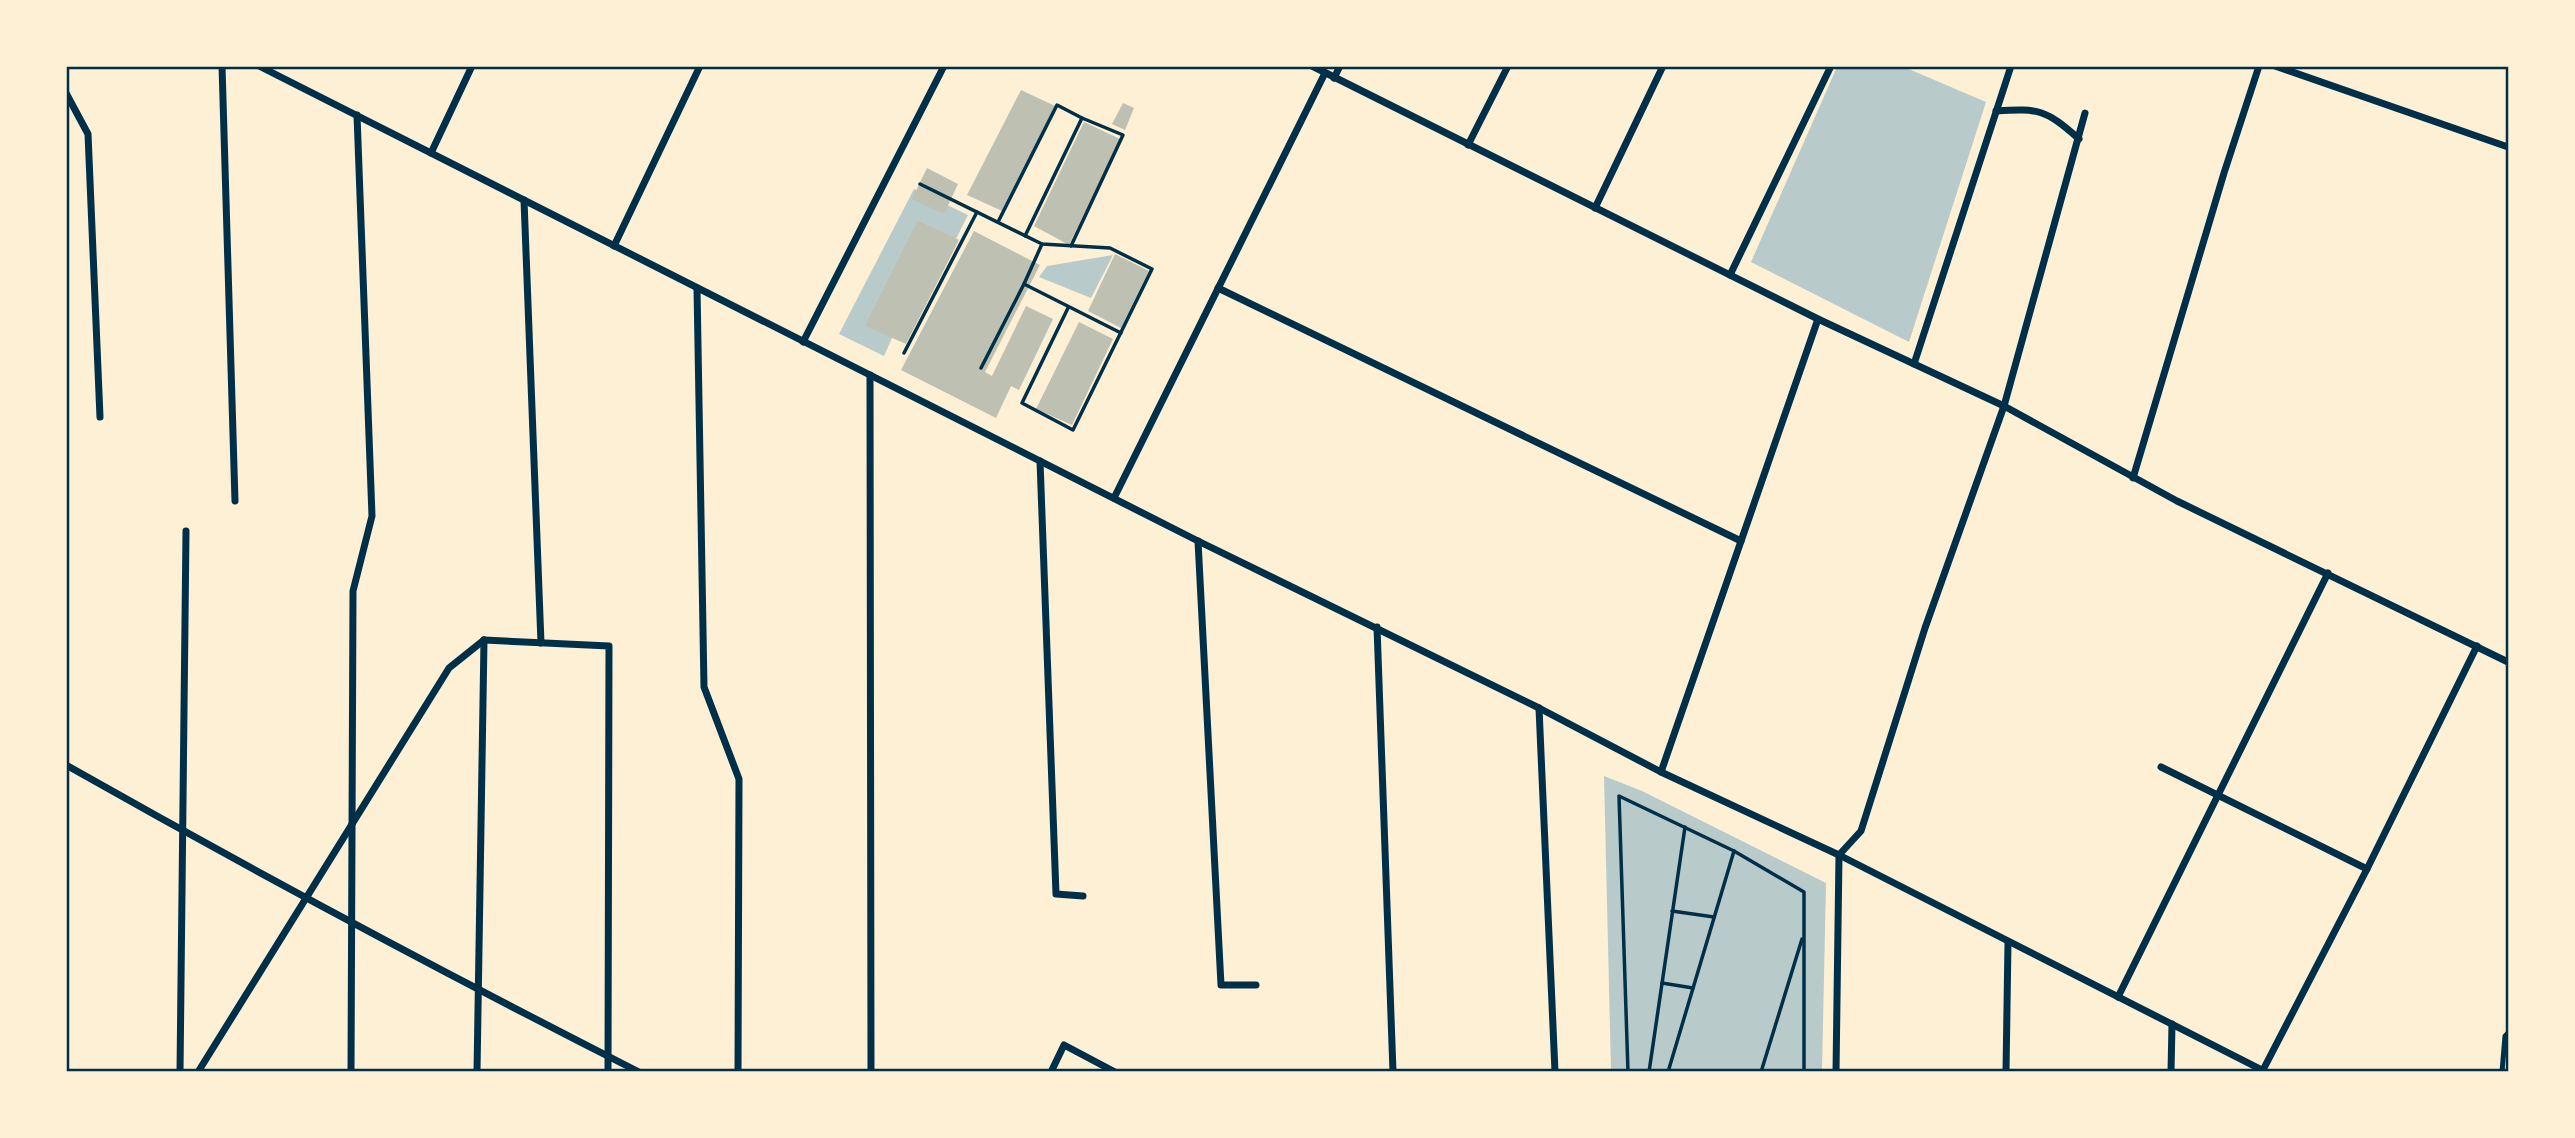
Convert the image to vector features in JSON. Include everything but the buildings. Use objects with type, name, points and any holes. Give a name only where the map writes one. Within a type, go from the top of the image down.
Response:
[{"type":"street","points":[[222,66],[234,502]]},
{"type":"street","points":[[259,66],[1198,541],[1377,627],[1661,772],[1839,855],[2264,1071],[2477,646]]},
{"type":"street","points":[[431,153],[472,66]]},
{"type":"street","points":[[614,246],[700,66]]},
{"type":"street","points":[[803,342],[944,66]]},
{"type":"street","points":[[1312,66],[1730,275],[2004,406],[2133,478],[2508,662]]},
{"type":"street","points":[[1335,78],[1340,66]]},
{"type":"street","points":[[1468,145],[1508,66]]},
{"type":"street","points":[[1595,208],[1663,66]]},
{"type":"street","points":[[1730,275],[1831,66]]},
{"type":"street","points":[[1914,364],[2011,66]]},
{"type":"street","points":[[2133,478],[2224,173],[2259,66]]},
{"type":"street","points":[[2275,66],[2508,147]]},
{"type":"street","points":[[1114,498],[1325,73]]},
{"type":"street","points":[[66,93],[88,134],[100,417]]},
{"type":"street","points":[[1997,111],[2039,111],[2054,118],[2079,139]]},
{"type":"street","points":[[1836,1072],[1839,855],[1861,831],[1925,628],[2004,406],[2085,113]]},
{"type":"street","points":[[351,1072],[353,590],[372,516],[357,115]]},
{"type":"street","points":[[524,200],[541,643]]},
{"type":"street","points":[[697,288],[705,687],[739,779],[738,1072]]},
{"type":"street","points":[[1218,288],[1741,541]]},
{"type":"street","points":[[1661,772],[1818,318]]},
{"type":"street","points":[[870,375],[871,1072]]},
{"type":"street","points":[[1040,461],[1056,894],[1083,896]]},
{"type":"street","points":[[180,1072],[187,531]]},
{"type":"street","points":[[1198,541],[1221,985],[1256,985]]},
{"type":"street","points":[[2118,997],[2328,573]]},
{"type":"street","points":[[1377,627],[1393,1072]]},
{"type":"street","points":[[477,1072],[484,640]]},
{"type":"street","points":[[198,1072],[449,668],[484,640],[609,646],[608,1072]]},
{"type":"street","points":[[1539,708],[1555,1072]]},
{"type":"street","points":[[66,765],[477,990],[639,1072]]},
{"type":"street","points":[[2161,767],[2367,869]]},
{"type":"street","points":[[2006,1072],[2008,942]]},
{"type":"street","points":[[2171,1072],[2172,1024]]},
{"type":"street","points":[[1051,1072],[1064,1045],[1115,1072]]},
{"type":"lane","points":[[2502,1072],[2505,1037],[2508,1033]]},
{"type":"path","points":[[998,222],[1057,105],[1123,135],[1071,246]]},
{"type":"path","points":[[1025,236],[1082,118]]},
{"type":"path","points":[[920,184],[1042,244],[1110,248],[1152,269],[1073,430],[1022,403],[1068,308]]},
{"type":"path","points":[[904,353],[977,212]]},
{"type":"path","points":[[981,368],[1042,244]]},
{"type":"path","points":[[1024,284],[1121,333]]},
{"type":"path","points":[[1628,1072],[1619,796],[1734,851],[1804,892],[1804,1072]]},
{"type":"path","points":[[1649,1072],[1685,828]]},
{"type":"path","points":[[1668,1072],[1734,851]]},
{"type":"path","points":[[1672,911],[1714,917]]},
{"type":"path","points":[[1761,1072],[1804,933]]},
{"type":"path","points":[[1662,983],[1693,988]]},
{"type":"shaded area","points":[[1837,67],[1904,67],[1986,102],[1909,342],[1751,262]]},
{"type":"shaded area","points":[[914,189],[968,215],[956,239],[918,220],[892,338],[884,356],[839,334]]},
{"type":"shaded area","points":[[1113,255],[1091,298],[1039,277],[1047,266]]},
{"type":"shaded area","points":[[1604,776],[1642,791],[1826,883],[1822,1071],[1611,1071]]}]
